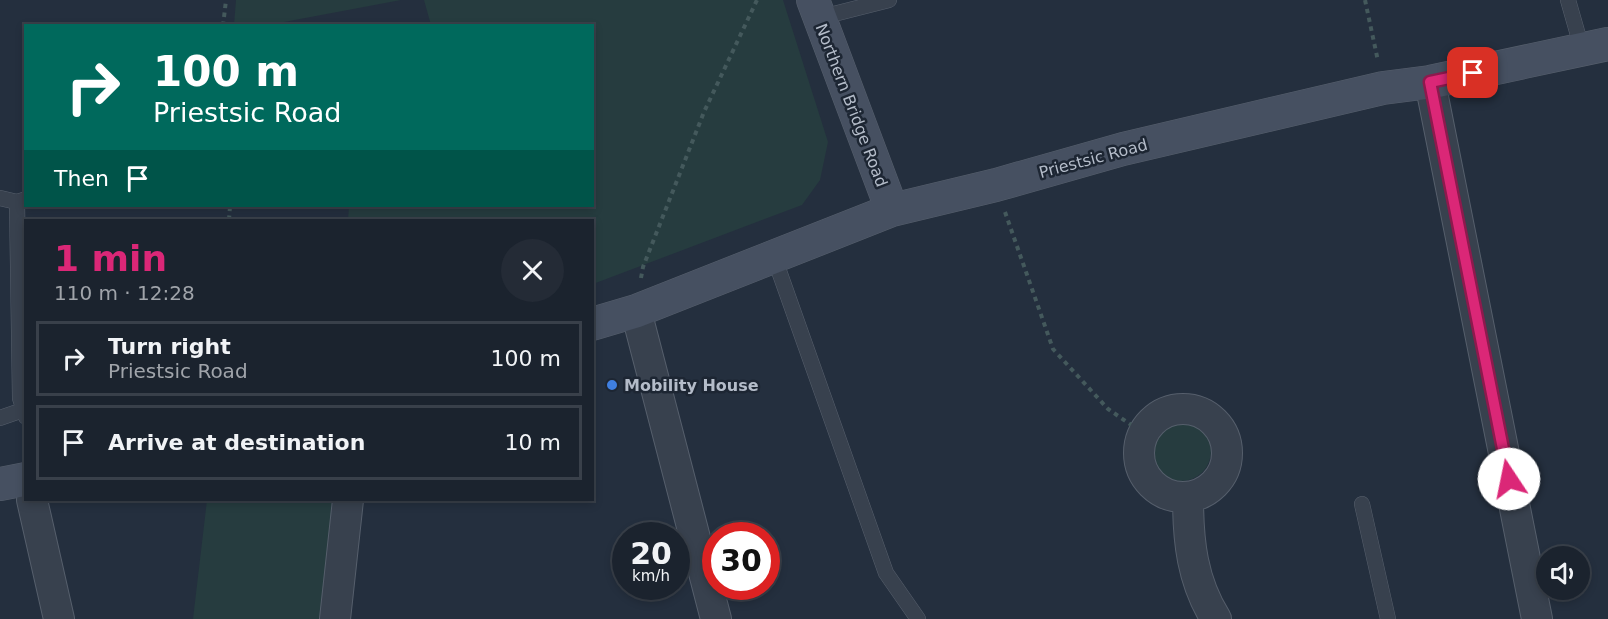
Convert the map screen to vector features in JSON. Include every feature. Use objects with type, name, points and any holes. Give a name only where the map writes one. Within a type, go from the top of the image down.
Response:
[{"type":"main road","name":"Northern Bridge Road","points":[[816,9],[892,210]]},
{"type":"main road","name":"Priestsic Road","points":[[594,323],[636,311],[892,210],[996,185],[1123,149],[1383,88],[1430,82],[1595,47]]},
{"type":"main road","points":[[0,484],[24,479]]},
{"type":"street","points":[[1430,82],[1537,619]]},
{"type":"street","points":[[636,311],[716,619]]},
{"type":"street","points":[[1179,408],[1194,409],[1208,416],[1220,427],[1226,440],[1228,456],[1224,471],[1209,488],[1188,497],[1162,492],[1151,484],[1139,460],[1139,447],[1143,434],[1152,421],[1164,412],[1179,408]]},
{"type":"street","points":[[1188,497],[1188,537],[1194,573],[1216,619]]},
{"type":"street","points":[[32,501],[59,619]]},
{"type":"street","points":[[334,619],[348,501]]},
{"type":"lane","points":[[816,9],[889,0]]},
{"type":"lane","points":[[1568,0],[1595,47]]},
{"type":"lane","points":[[0,198],[21,201],[20,398],[24,414],[0,418]]},
{"type":"lane","points":[[774,257],[885,573],[918,619]]},
{"type":"lane","points":[[1362,504],[1388,619]]},
{"type":"path","points":[[224,24],[226,0]]},
{"type":"path","points":[[636,311],[643,267],[704,112],[757,0]]},
{"type":"path","points":[[1365,0],[1383,88]]},
{"type":"path","points":[[996,185],[1053,349],[1108,409],[1143,434]]},
{"type":"green space","points":[[236,0],[401,0],[273,24],[234,24]]},
{"type":"green space","points":[[424,0],[783,0],[828,142],[820,180],[802,205],[594,284],[594,219],[348,219],[349,207],[594,207],[594,24],[431,24]]},
{"type":"green space","points":[[1175,421],[1187,421],[1198,426],[1206,434],[1211,451],[1209,463],[1198,476],[1187,481],[1175,481],[1164,476],[1156,468],[1151,457],[1151,445],[1156,434],[1164,426]]},
{"type":"green space","points":[[207,501],[335,501],[322,619],[193,619]]},
{"type":"place","name":"Mobility House","points":[[612,385]]},
{"type":"route","points":[[1473,73],[1430,82],[1509,479]]}]
